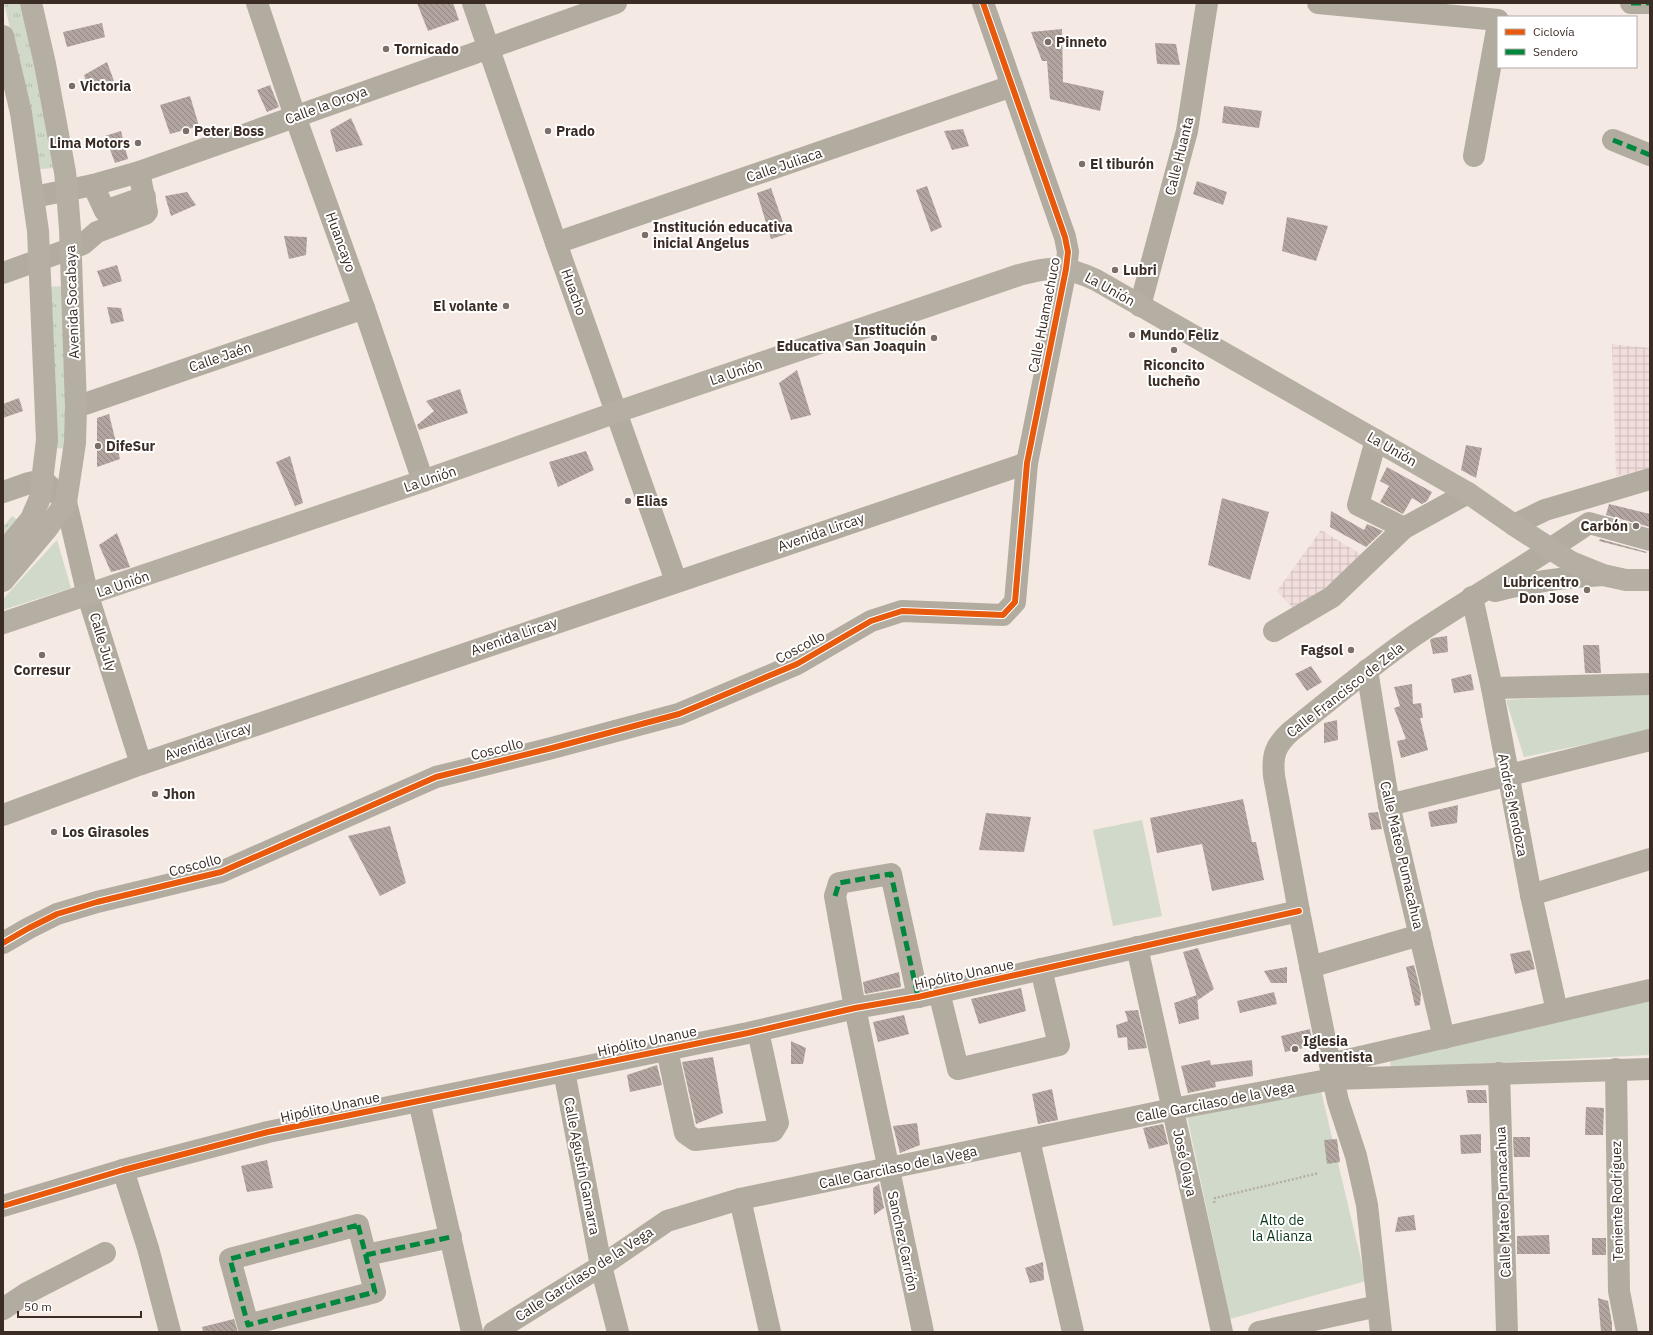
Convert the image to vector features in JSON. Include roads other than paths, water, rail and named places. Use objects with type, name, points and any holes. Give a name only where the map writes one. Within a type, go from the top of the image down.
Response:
[{"type":"main road","name":"Avenida Socabaya","points":[[3,581],[46,530],[66,502],[74,457],[76,407],[67,191],[65,172],[45,64],[31,3]]},
{"type":"main road","points":[[3,36],[21,113],[34,197],[40,260],[47,440],[40,498],[31,519],[3,553]]},
{"type":"main road","name":"La Unión","points":[[3,624],[423,481],[617,412],[1019,276],[1055,268],[1078,272],[1096,280],[1468,493],[1571,562],[1603,575],[1626,580],[1650,580]]},
{"type":"street","name":"Huancayo","points":[[257,3],[423,481]]},
{"type":"street","name":"Huacho","points":[[473,3],[556,243],[676,581]]},
{"type":"street","name":"Calle la Oroya","points":[[34,197],[93,185],[139,172],[488,47],[616,3]]},
{"type":"street","name":"Calle Huamachuco","points":[[983,3],[1065,237],[1068,252],[1066,269],[1028,463],[1015,602],[1003,615]]},
{"type":"street","name":"Calle Huanta","points":[[1140,306],[1187,131],[1207,3]]},
{"type":"street","points":[[1318,3],[1378,6],[1497,18]]},
{"type":"street","points":[[1499,16],[1502,3]]},
{"type":"street","points":[[1631,3],[1650,4]]},
{"type":"street","points":[[1474,156],[1497,30]]},
{"type":"street","name":"Calle Juliaca","points":[[556,243],[1012,86]]},
{"type":"street","points":[[1613,140],[1650,155]]},
{"type":"street","points":[[3,273],[70,250],[83,244],[97,232],[145,214],[147,212],[145,197],[139,172]]},
{"type":"street","points":[[93,185],[105,211],[145,197]]},
{"type":"street","name":"Calle Jaén","points":[[76,407],[364,308]]},
{"type":"street","points":[[1376,440],[1358,505],[1404,528]]},
{"type":"street","name":"Avenida Lircay","points":[[3,815],[141,764],[676,581],[1028,463]]},
{"type":"street","points":[[3,492],[43,480],[66,502]]},
{"type":"street","points":[[1514,525],[1545,510],[1650,480]]},
{"type":"street","points":[[1274,631],[1332,597],[1404,528],[1468,493]]},
{"type":"street","name":"Calle July","points":[[66,502],[88,596],[141,764]]},
{"type":"street","name":"Calle Francisco de Zela","points":[[1381,1332],[1367,1205],[1356,1156],[1338,1101],[1331,1072],[1274,776],[1272,762],[1274,756],[1281,741],[1290,732],[1367,670],[1472,597],[1551,549],[1589,523],[1650,540]]},
{"type":"street","name":"Calle Francisco de Zela","points":[[1472,597],[1517,585],[1567,577],[1603,575]]},
{"type":"street","name":"Andrés Mendoza","points":[[1472,597],[1492,688],[1531,895],[1557,1011]]},
{"type":"street","name":"Coscollo","points":[[3,943],[57,914],[97,902],[220,872],[436,777],[679,714],[797,664],[871,621],[902,611],[1003,615]]},
{"type":"street","name":"Calle Mateo Pumacahua","points":[[1367,670],[1389,805],[1444,1038]]},
{"type":"street","points":[[1492,688],[1650,684]]},
{"type":"street","points":[[1389,805],[1650,740]]},
{"type":"street","points":[[1531,895],[1650,859]]},
{"type":"street","name":"Sanchez Carrión","points":[[918,997],[891,874],[839,883],[835,896],[855,1008],[887,1169],[923,1332]]},
{"type":"street","name":"Hipólito Unanue","points":[[3,1206],[123,1170],[268,1132],[758,1031],[855,1008],[918,997],[1299,911]]},
{"type":"street","points":[[1310,967],[1420,935]]},
{"type":"street","name":"José Olaya","points":[[1137,947],[1222,1332]]},
{"type":"street","points":[[939,992],[958,1069],[1059,1045],[1041,969]]},
{"type":"street","points":[[1331,1072],[1444,1038],[1650,990]]},
{"type":"street","points":[[667,1050],[685,1133],[695,1140],[773,1131],[778,1122],[758,1031]]},
{"type":"street","points":[[1331,1072],[1499,1073],[1650,1068]]},
{"type":"street","name":"Teniente Rodríguez","points":[[1616,1069],[1619,1292],[1627,1332]]},
{"type":"street","name":"Calle Agustín Gamarra","points":[[564,1071],[601,1266],[618,1332]]},
{"type":"street","name":"Calle Garcilaso de la Vega","points":[[494,1332],[601,1266],[667,1221],[740,1199],[1173,1109],[1331,1072]]},
{"type":"street","name":"Calle Mateo Pumacahua","points":[[1499,1073],[1507,1332]]},
{"type":"street","points":[[420,1100],[472,1332]]},
{"type":"street","points":[[1028,1140],[1073,1332]]},
{"type":"street","points":[[123,1170],[148,1248],[164,1329]]},
{"type":"street","points":[[740,1199],[770,1332]]},
{"type":"street","points":[[358,1225],[366,1255],[376,1292],[248,1325],[230,1259],[358,1225]]},
{"type":"street","points":[[366,1255],[451,1237]]},
{"type":"street","points":[[3,1308],[27,1293],[105,1253]]},
{"type":"street","points":[[1259,1332],[1378,1306]]},
{"type":"place","name":"Pinneto","points":[[1048,42]]},
{"type":"place","name":"Tornicado","points":[[386,49]]},
{"type":"place","name":"Victoria","points":[[72,86]]},
{"type":"place","name":"Peter Boss","points":[[186,131]]},
{"type":"place","name":"Prado","points":[[548,131]]},
{"type":"place","name":"Lima Motors","points":[[138,143]]},
{"type":"place","name":"El tiburón","points":[[1082,164]]},
{"type":"place","name":"Institución educativa inicial Angelus","points":[[645,235]]},
{"type":"place","name":"Lubri","points":[[1115,270]]},
{"type":"place","name":"El volante","points":[[506,306]]},
{"type":"place","name":"Mundo Feliz","points":[[1132,335]]},
{"type":"place","name":"Institución Educativa San Joaquin","points":[[934,338]]},
{"type":"place","name":"Riconcito lucheño","points":[[1174,350]]},
{"type":"place","name":"DifeSur","points":[[98,446]]},
{"type":"place","name":"Elias","points":[[628,501]]},
{"type":"place","name":"Carbón","points":[[1636,526]]},
{"type":"place","name":"Lubricentro Don Jose","points":[[1587,590]]},
{"type":"place","name":"Fagsol","points":[[1351,650]]},
{"type":"place","name":"Corresur","points":[[42,655]]},
{"type":"place","name":"Jhon","points":[[155,794]]},
{"type":"place","name":"Los Girasoles","points":[[54,832]]},
{"type":"place","name":"Iglesia adventista","points":[[1295,1049]]},
{"type":"park label","name":"Alto de la Alianza","points":[[1282,1228]]}]
